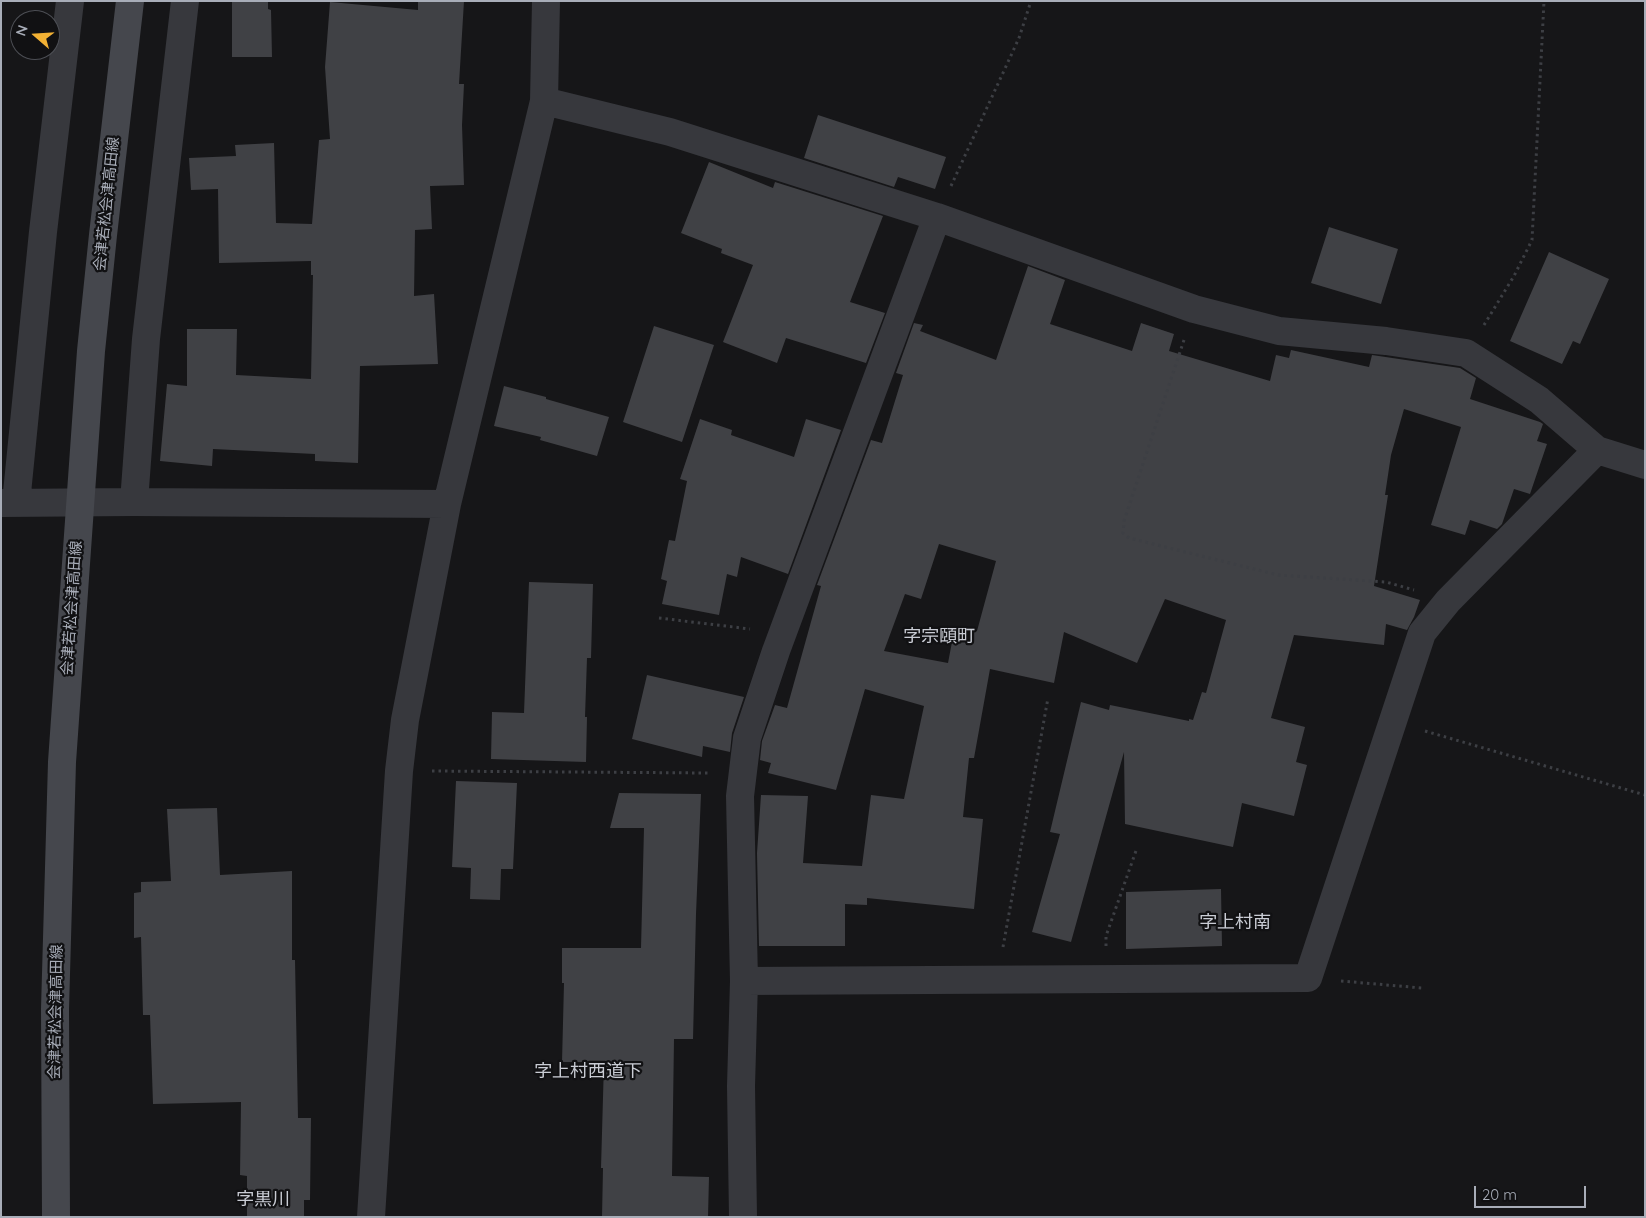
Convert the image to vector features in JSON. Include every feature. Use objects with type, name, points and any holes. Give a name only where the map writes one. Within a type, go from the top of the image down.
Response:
[{"type":"main road","name":"会津若松会津高田線","points":[[56,1217],[55,1009],[62,772],[79,502],[91,351],[130,1]]},
{"type":"street","points":[[70,1],[43,232],[8,503],[447,504]]},
{"type":"street","points":[[134,502],[146,339],[185,1]]},
{"type":"street","points":[[371,1217],[399,771],[405,720],[447,504],[544,101],[546,1]]},
{"type":"street","points":[[544,101],[670,132],[937,217],[1194,309],[1280,331],[1386,341],[1466,353],[1539,400],[1597,450],[1645,466]]},
{"type":"street","points":[[744,1217],[741,1086],[744,981],[740,796],[747,738],[783,634],[937,217]]},
{"type":"street","points":[[744,981],[1308,978],[1422,633],[1448,601],[1597,450]]},
{"type":"path","points":[[937,217],[1020,38],[1031,1]]},
{"type":"path","points":[[1466,353],[1514,276],[1532,240],[1544,1]]},
{"type":"path","points":[[1194,309],[1124,521],[1123,533],[1129,538],[1278,575],[1386,582],[1448,601]]},
{"type":"path","points":[[659,618],[783,634]]},
{"type":"path","points":[[997,979],[1048,698]]},
{"type":"path","points":[[1393,722],[1645,795]]},
{"type":"path","points":[[399,771],[742,773]]},
{"type":"path","points":[[1106,979],[1106,936],[1137,848]]},
{"type":"path","points":[[1308,978],[1422,988]]},
{"type":"building","points":[[232,1],[268,1],[268,9],[271,10],[272,57],[232,57]]},
{"type":"building","points":[[418,1],[464,1],[459,84],[464,84],[462,125],[464,185],[430,186],[432,229],[415,230],[414,296],[434,294],[438,364],[360,366],[358,463],[315,461],[315,454],[213,449],[212,466],[160,461],[167,384],[187,386],[187,329],[237,329],[236,375],[311,379],[313,275],[311,275],[311,261],[219,263],[218,189],[191,190],[189,158],[236,156],[235,145],[274,143],[276,223],[312,224],[319,140],[330,139],[325,67],[330,2],[418,10]]},
{"type":"building","points":[[818,115],[946,157],[935,189],[898,177],[894,187],[804,158]]},
{"type":"building","points":[[709,162],[773,188],[775,182],[883,216],[850,302],[885,313],[866,363],[786,338],[777,363],[723,342],[753,265],[721,253],[722,249],[681,233]]},
{"type":"building","points":[[1329,227],[1398,249],[1381,304],[1311,283]]},
{"type":"building","points":[[1549,252],[1609,279],[1580,344],[1573,341],[1562,364],[1510,341]]},
{"type":"building","points":[[1028,266],[1065,280],[1050,324],[1132,351],[1141,323],[1174,334],[1169,351],[1270,381],[1276,355],[1289,358],[1291,350],[1369,367],[1372,355],[1460,368],[1476,378],[1470,399],[1540,422],[1543,424],[1537,441],[1547,444],[1530,494],[1514,489],[1502,524],[1497,529],[1470,520],[1465,535],[1431,525],[1461,427],[1404,409],[1391,455],[1385,495],[1388,495],[1374,586],[1420,600],[1407,630],[1386,624],[1384,645],[1294,635],[1271,718],[1305,727],[1296,762],[1307,765],[1294,816],[1242,803],[1233,847],[1125,824],[1124,752],[1071,942],[1032,932],[1060,834],[1050,832],[1081,702],[1109,710],[1110,705],[1189,721],[1189,719],[1193,720],[1202,692],[1206,693],[1226,620],[1165,599],[1137,663],[1064,632],[1054,683],[990,669],[974,758],[969,758],[963,817],[983,819],[974,909],[867,898],[867,905],[845,904],[845,946],[759,946],[757,853],[761,795],[808,796],[803,863],[862,866],[871,795],[904,799],[924,706],[865,689],[836,790],[768,773],[771,763],[760,760],[762,741],[775,705],[787,708],[821,586],[817,585],[871,440],[882,443],[903,375],[896,373],[914,323],[923,325],[920,331],[996,360]],"holes":[[[939,544],[996,561],[977,631],[955,626],[948,663],[884,651],[905,594],[921,599]]]},
{"type":"building","points":[[654,326],[714,345],[682,442],[623,422]]},
{"type":"building","points":[[504,386],[609,417],[597,456],[540,440],[541,437],[494,426]]},
{"type":"building","points":[[700,419],[732,430],[731,435],[794,457],[806,419],[841,430],[788,574],[741,557],[737,577],[727,574],[719,615],[662,604],[667,581],[661,579],[669,540],[675,541],[687,481],[680,479]]},
{"type":"building","points":[[529,582],[593,584],[591,658],[587,658],[586,762],[491,759],[492,712],[524,713]]},
{"type":"building","points":[[647,675],[744,697],[732,733],[730,752],[703,746],[702,757],[632,739]]},
{"type":"building","points":[[456,781],[517,783],[513,869],[501,869],[500,900],[470,899],[471,868],[452,867]]},
{"type":"building","points":[[619,793],[701,794],[693,1039],[674,1039],[672,1176],[709,1177],[708,1217],[602,1217],[603,1168],[601,1168],[604,1062],[562,1062],[564,983],[562,983],[562,948],[641,948],[644,828],[610,828]]},
{"type":"building","points":[[217,808],[220,875],[292,871],[292,960],[295,960],[298,1118],[311,1118],[310,1200],[304,1200],[304,1217],[247,1217],[247,1176],[240,1175],[241,1102],[153,1104],[150,1015],[143,1015],[141,937],[134,938],[134,893],[141,892],[141,882],[171,881],[167,809]]},
{"type":"building","points":[[1221,889],[1222,946],[1126,949],[1126,892]]},
{"type":"district","name":"字宗頤町","points":[[939,637]]},
{"type":"district","name":"字上村南","points":[[1235,923]]},
{"type":"district","name":"字上村西道下","points":[[588,1072]]},
{"type":"district","name":"字黒川","points":[[263,1200]]}]
